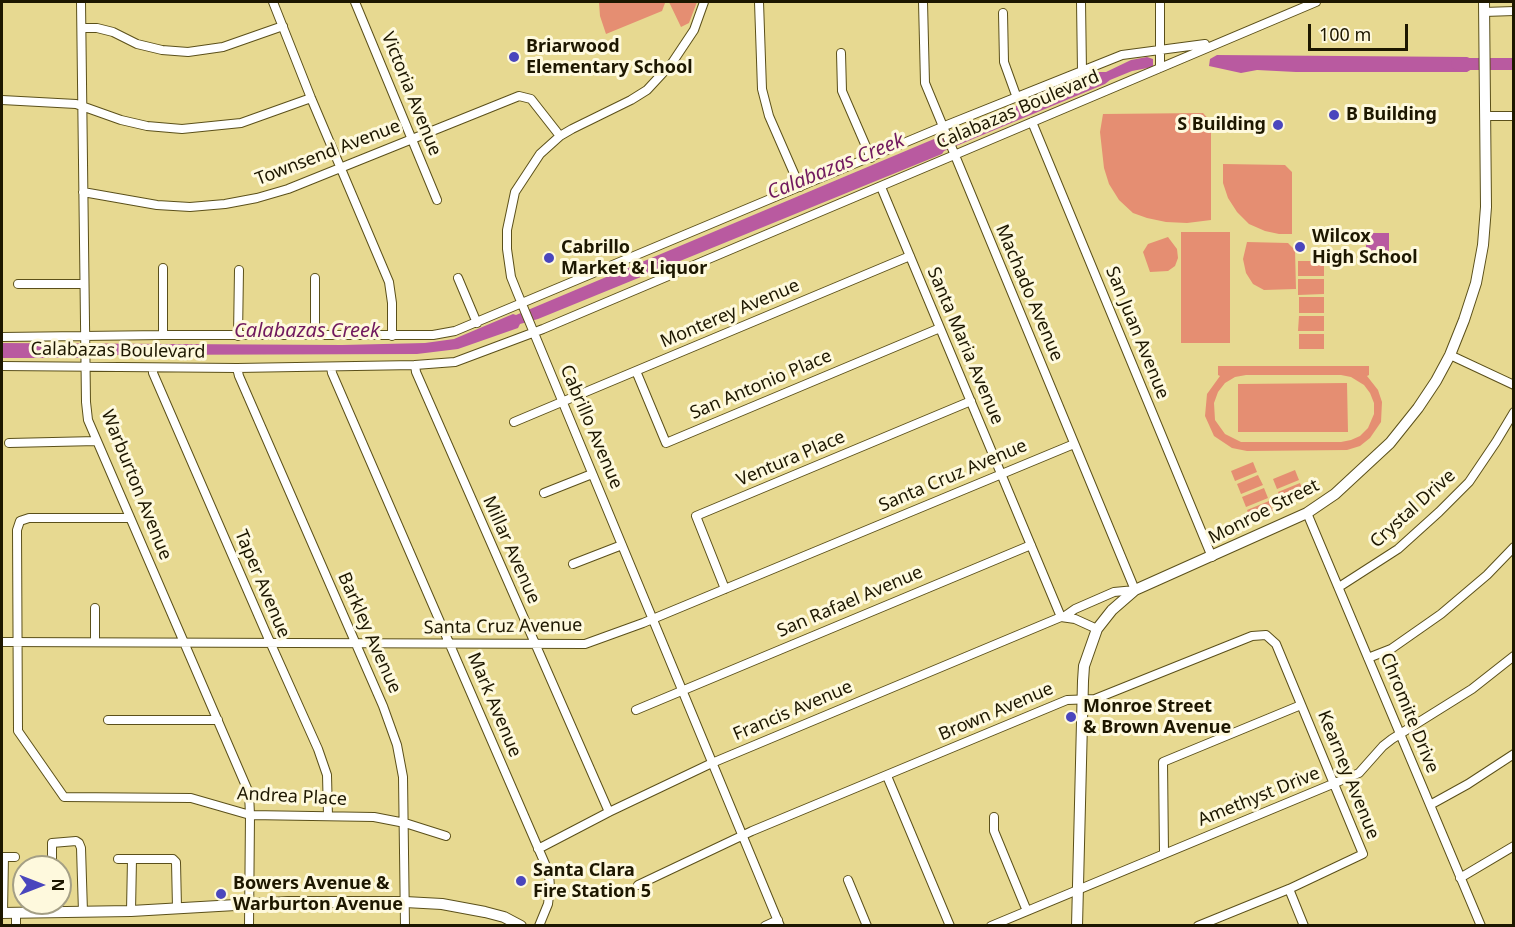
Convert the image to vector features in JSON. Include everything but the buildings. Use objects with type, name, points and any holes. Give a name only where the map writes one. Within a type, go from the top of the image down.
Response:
[{"type":"main road","name":"Monroe Street","points":[[1077,926],[1084,666],[1097,629],[1112,610],[1135,590],[1307,513],[1335,494],[1390,443],[1418,408],[1450,355],[1466,316],[1476,283],[1483,246],[1486,207],[1484,7]]},
{"type":"main road","points":[[72,911],[131,911],[288,902],[405,902],[442,904],[485,912],[521,926]]},
{"type":"street","name":"Warburton Avenue","points":[[81,2],[85,367],[88,420],[249,793],[249,926]]},
{"type":"street","points":[[273,2],[388,282],[392,303],[392,336]]},
{"type":"street","name":"Victoria Avenue","points":[[355,2],[437,200]]},
{"type":"street","name":"Cabrillo Avenue","points":[[704,2],[694,30],[678,54],[647,90],[632,100],[560,136],[540,154],[515,192],[507,230],[507,249],[511,277],[525,312],[779,923]]},
{"type":"street","points":[[759,2],[762,89],[769,116],[800,187]]},
{"type":"street","name":"Machado Avenue","points":[[923,2],[925,83],[1135,590]]},
{"type":"street","points":[[1081,2],[1082,71]]},
{"type":"street","points":[[1160,2],[1160,68]]},
{"type":"street","name":"Calabazas Boulevard","points":[[2,366],[237,368],[416,365],[456,362],[534,333],[881,187],[953,151],[1032,122],[1214,43],[1316,2]]},
{"type":"street","points":[[1484,7],[1514,11]]},
{"type":"street","points":[[1003,13],[1004,62],[1017,98]]},
{"type":"street","points":[[82,28],[97,28],[113,32],[137,44],[162,50],[188,52],[223,47],[283,26]]},
{"type":"street","name":"Calabazas Boulevard","points":[[2,337],[433,336],[455,331],[477,323],[525,312],[800,187],[1122,55],[1214,43]]},
{"type":"street","points":[[841,53],[842,91],[871,158]]},
{"type":"street","name":"Townsend Avenue","points":[[83,192],[157,205],[190,207],[257,198],[288,189],[519,96],[531,99],[560,136]]},
{"type":"street","points":[[2,100],[45,101],[82,106],[121,120],[147,126],[182,129],[241,123],[311,98]]},
{"type":"street","points":[[1485,116],[1514,116]]},
{"type":"street","name":"San Juan Avenue","points":[[1032,122],[1212,557]]},
{"type":"street","name":"Santa Maria Avenue","points":[[881,187],[1063,617]]},
{"type":"street","name":"Monterey Avenue","points":[[514,422],[910,256]]},
{"type":"street","points":[[163,268],[163,335]]},
{"type":"street","points":[[238,336],[239,270]]},
{"type":"street","points":[[315,278],[315,335]]},
{"type":"street","points":[[459,278],[477,323]]},
{"type":"street","points":[[18,284],[84,284]]},
{"type":"street","name":"San Antonio Place","points":[[636,371],[666,443],[940,328]]},
{"type":"street","points":[[1450,355],[1514,385]]},
{"type":"street","name":"Millar Avenue","points":[[416,365],[416,372],[609,812]]},
{"type":"street","name":"Mark Avenue","points":[[331,367],[332,374],[549,873],[548,904],[539,926]]},
{"type":"street","name":"Taper Avenue","points":[[153,368],[270,644],[318,749],[327,775],[328,816]]},
{"type":"street","name":"Barkley Avenue","points":[[237,368],[383,706],[397,745],[403,777],[405,926]]},
{"type":"street","name":"Ventura Place","points":[[725,589],[696,516],[970,401]]},
{"type":"street","name":"Crystal Drive","points":[[1339,587],[1398,549],[1469,482],[1514,411]]},
{"type":"street","points":[[9,443],[97,441]]},
{"type":"street","name":"Santa Cruz Avenue","points":[[2,642],[585,644],[725,589],[1074,444]]},
{"type":"street","points":[[544,493],[592,474]]},
{"type":"street","name":"Chromite Drive","points":[[1307,513],[1480,926]]},
{"type":"street","points":[[17,642],[17,530],[20,521],[28,518],[130,518]]},
{"type":"street","points":[[573,564],[622,545]]},
{"type":"street","name":"San Rafael Avenue","points":[[636,710],[1031,545]]},
{"type":"street","points":[[1368,658],[1391,649],[1441,614],[1487,575],[1514,547]]},
{"type":"street","name":"Francis Avenue","points":[[538,849],[712,763],[1063,617],[1075,609],[1114,592],[1135,590]]},
{"type":"street","points":[[95,608],[95,641]]},
{"type":"street","points":[[1063,617],[1075,618],[1097,629]]},
{"type":"street","name":"Brown Avenue","points":[[638,885],[743,836],[1067,700],[1095,699],[1252,636],[1266,635]]},
{"type":"street","name":"Kearney Avenue","points":[[1266,635],[1276,644],[1363,854],[1289,888]]},
{"type":"street","name":"Andrea Place","points":[[17,642],[18,731],[63,797],[191,798],[250,815],[374,817],[405,823],[446,836]]},
{"type":"street","name":"Amethyst Drive","points":[[991,926],[1359,773],[1383,746],[1399,733],[1472,689],[1514,656]]},
{"type":"street","points":[[1164,853],[1163,762],[1301,705]]},
{"type":"street","points":[[108,720],[218,720]]},
{"type":"street","points":[[1430,805],[1514,754]]},
{"type":"street","points":[[887,776],[950,926]]},
{"type":"street","points":[[994,817],[994,831],[1027,911]]},
{"type":"street","points":[[52,855],[52,843],[76,841],[79,843],[82,912]]},
{"type":"street","points":[[1460,878],[1514,846]]},
{"type":"street","points":[[2,913],[3,857]]},
{"type":"street","points":[[118,859],[173,859],[176,862],[177,908]]},
{"type":"street","points":[[131,911],[132,859]]},
{"type":"street","points":[[848,880],[867,926]]},
{"type":"street","points":[[1198,926],[1289,888],[1304,926]]},
{"type":"street","points":[[765,926],[779,923]]},
{"type":"shaded area","points":[[669,2],[697,2],[689,23],[681,27]]},
{"type":"shaded area","points":[[599,3],[665,3],[662,11],[606,34],[600,16]]},
{"type":"shaded area","points":[[1217,55],[1467,57],[1472,59],[1472,69],[1467,72],[1257,70],[1241,73],[1209,66],[1210,59]]},
{"type":"shaded area","points":[[1147,57],[1153,59],[1153,67],[1132,71],[944,151],[942,154],[538,319],[520,324],[518,328],[458,349],[417,354],[117,355],[77,358],[2,358],[2,343],[342,345],[425,343],[454,339],[1098,72],[1106,72],[1131,60]]},
{"type":"shaded area","points":[[1203,113],[1211,122],[1211,220],[1187,223],[1166,222],[1133,213],[1119,200],[1109,184],[1104,168],[1100,132],[1103,114]]},
{"type":"shaded area","points":[[1223,164],[1285,165],[1292,172],[1292,234],[1265,231],[1249,224],[1237,212],[1228,198],[1223,183]]},
{"type":"shaded area","points":[[1181,232],[1230,232],[1230,343],[1181,343]]},
{"type":"shaded area","points":[[1366,233],[1389,233],[1389,258],[1366,258]]},
{"type":"shaded area","points":[[1168,237],[1177,249],[1178,258],[1175,266],[1168,271],[1150,272],[1143,252],[1148,244]]},
{"type":"shaded area","points":[[1247,242],[1288,243],[1295,250],[1296,289],[1264,290],[1253,284],[1246,273],[1243,259]]},
{"type":"shaded area","points":[[1298,261],[1324,261],[1324,276],[1298,276]]},
{"type":"shaded area","points":[[1298,279],[1324,279],[1324,294],[1298,295]]},
{"type":"shaded area","points":[[1299,297],[1324,297],[1324,313],[1299,313]]},
{"type":"shaded area","points":[[1299,316],[1324,316],[1324,331],[1298,331]]},
{"type":"shaded area","points":[[1299,334],[1324,334],[1324,349],[1299,349]]},
{"type":"shaded area","points":[[1218,366],[1369,366],[1367,376],[1378,390],[1382,402],[1381,422],[1370,438],[1360,446],[1347,450],[1247,451],[1232,448],[1214,436],[1205,416],[1207,394],[1220,376]],"holes":[[[1246,375],[1341,375],[1351,377],[1364,385],[1374,403],[1374,414],[1368,428],[1360,436],[1351,440],[1341,442],[1241,442],[1225,434],[1215,420],[1214,403],[1218,392],[1225,383],[1235,377]]]},
{"type":"shaded area","points":[[1347,383],[1348,432],[1238,432],[1238,384]]},
{"type":"shaded area","points":[[1253,462],[1257,472],[1235,481],[1231,471]]},
{"type":"shaded area","points":[[1295,470],[1299,480],[1277,489],[1273,479]]},
{"type":"shaded area","points":[[1258,475],[1263,485],[1241,494],[1237,484]]},
{"type":"shaded area","points":[[1300,483],[1305,494],[1283,503],[1278,492]]},
{"type":"shaded area","points":[[1264,488],[1268,498],[1246,507],[1242,497]]},
{"type":"shaded area","points":[[1269,501],[1273,511],[1251,520],[1247,510]]},
{"type":"waterway","name":"Calabazas Creek","points":[[1457,64],[1514,64]]},
{"type":"place","name":"Briarwood Elementary School","points":[[514,57]]},
{"type":"place","name":"B Building","points":[[1334,115]]},
{"type":"place","name":"S Building","points":[[1278,125]]},
{"type":"place","name":"Wilcox High School","points":[[1300,247]]},
{"type":"place","name":"Cabrillo Market & Liquor","points":[[549,258]]},
{"type":"place","name":"Monroe Street & Brown Avenue","points":[[1071,717]]},
{"type":"place","name":"Santa Clara Fire Station 5","points":[[521,881]]},
{"type":"place","name":"Bowers Avenue & Warburton Avenue","points":[[221,894]]}]
